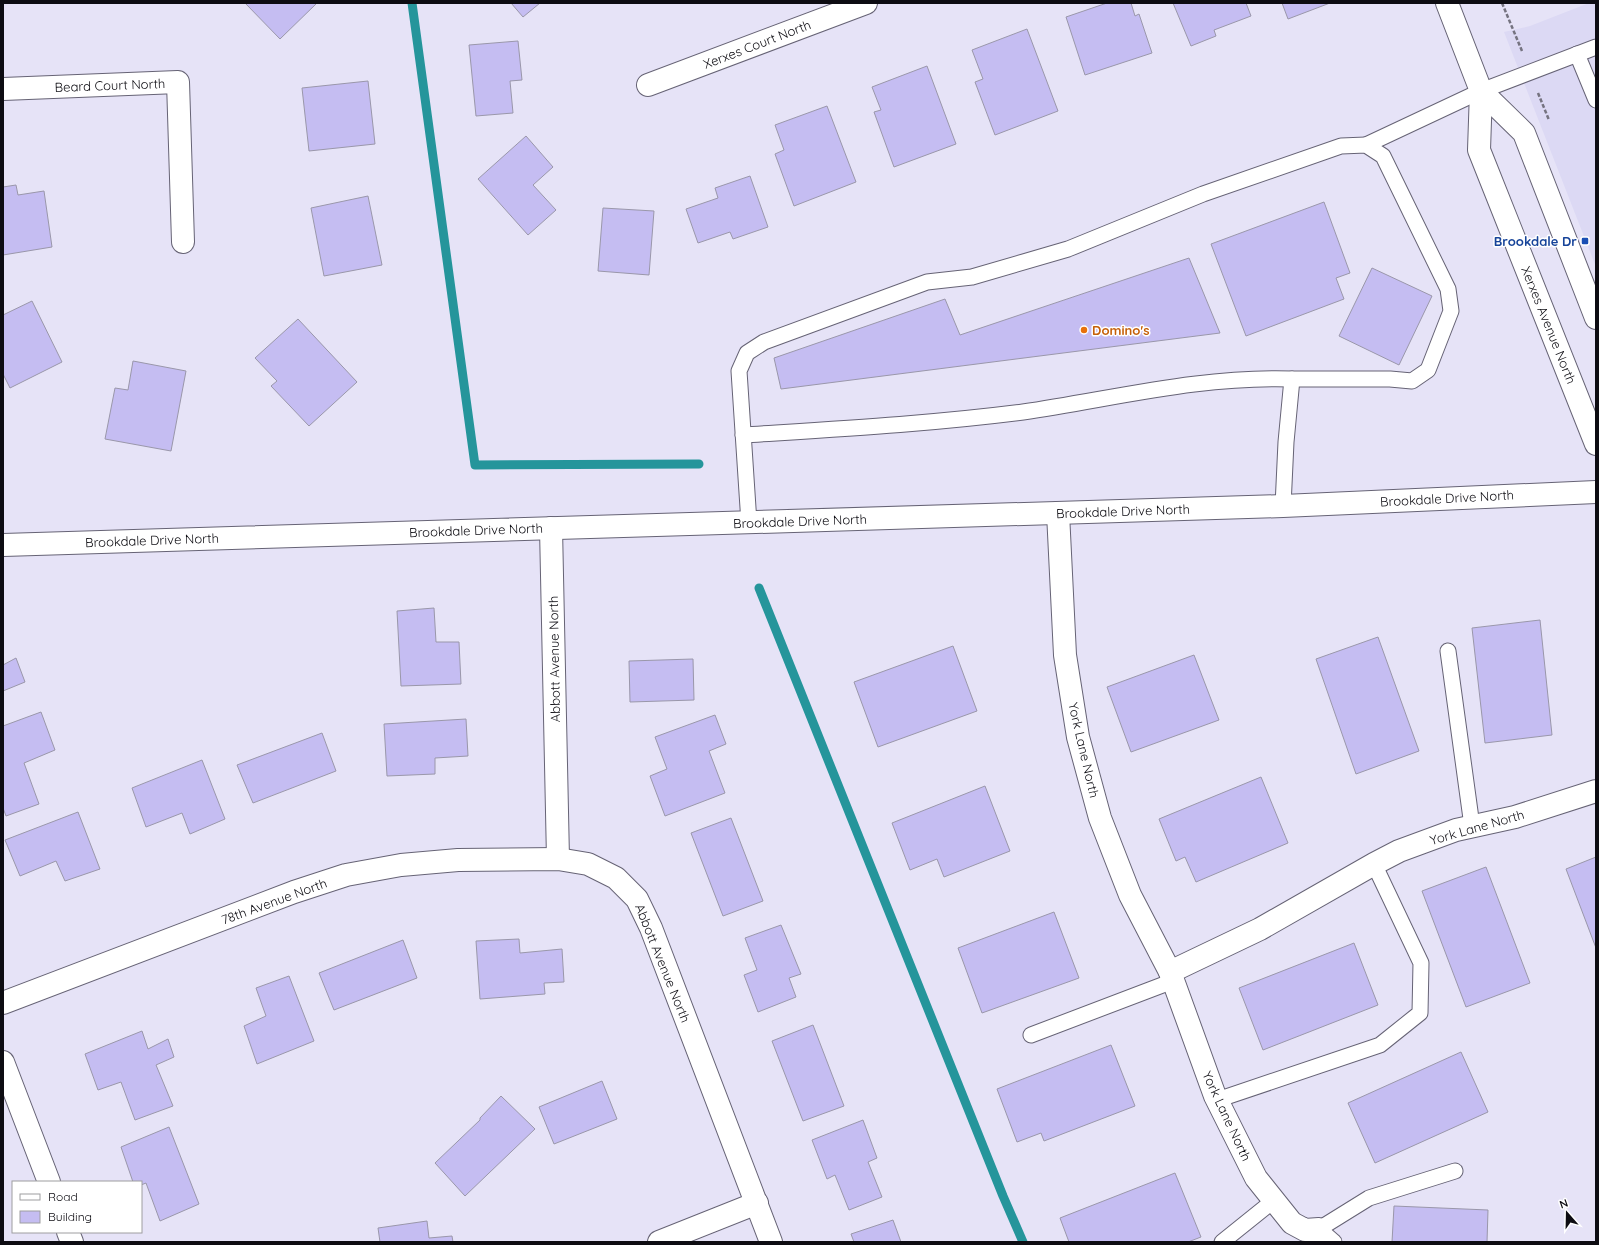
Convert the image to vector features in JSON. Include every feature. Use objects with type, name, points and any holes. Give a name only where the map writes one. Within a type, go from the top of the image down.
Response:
[{"type":"street","name":"Xerxes Court North","points":[[648,85],[866,3]]},
{"type":"street","name":"Xerxes Avenue North","points":[[1447,3],[1481,91],[1479,150],[1596,444]]},
{"type":"street","name":"Beard Court North","points":[[3,89],[178,82],[183,242]]},
{"type":"street","name":"Xerxes Avenue North","points":[[1481,91],[1524,133],[1596,318]]},
{"type":"street","name":"Brookdale Drive North","points":[[3,545],[1058,514],[1596,492]]},
{"type":"street","name":"York Lane North","points":[[1058,514],[1065,655],[1078,737],[1100,818],[1130,895],[1171,977],[1217,1100],[1256,1178],[1292,1223],[1322,1238]]},
{"type":"street","name":"Abbott Avenue North","points":[[551,528],[558,859],[588,864],[616,878],[638,899],[771,1242]]},
{"type":"street","name":"York Lane North","points":[[1171,977],[1399,851],[1456,830],[1515,817],[1596,791]]},
{"type":"street","name":"78th Avenue North","points":[[3,1003],[294,892],[346,875],[401,865],[458,860],[558,859]]},
{"type":"street","points":[[3,1062],[49,1181]]},
{"type":"street","points":[[659,1242],[757,1203]]},
{"type":"lane","points":[[749,523],[739,371],[747,353],[764,342],[927,282],[972,277],[1068,249],[1203,194],[1341,146],[1366,146],[1481,91],[1596,47]]},
{"type":"lane","points":[[1577,54],[1596,100]]},
{"type":"lane","points":[[743,435],[926,423],[1016,412],[1185,384],[1257,378],[1292,380],[1390,379],[1412,381],[1428,370],[1451,311],[1448,289],[1383,156],[1366,146]]},
{"type":"lane","points":[[1283,506],[1286,442],[1292,380]]},
{"type":"lane","points":[[1448,651],[1472,826]]},
{"type":"lane","points":[[1217,1100],[1380,1045],[1420,1013],[1421,963],[1374,864]]},
{"type":"lane","points":[[1031,1035],[1171,977]]},
{"type":"lane","points":[[1322,1238],[1369,1198],[1455,1171]]},
{"type":"lane","points":[[1222,1242],[1273,1201]]},
{"type":"shaded area","points":[[1589,3],[1596,3],[1596,267],[1504,32],[1530,26]]},
{"type":"building","points":[[245,3],[317,3],[280,39]]},
{"type":"building","points":[[511,3],[540,3],[523,17]]},
{"type":"building","points":[[1107,3],[1131,3],[1135,16],[1139,14],[1152,53],[1085,75],[1066,17]]},
{"type":"building","points":[[1173,3],[1246,3],[1251,16],[1214,30],[1216,36],[1191,46]]},
{"type":"building","points":[[1282,3],[1330,3],[1288,19]]},
{"type":"building","points":[[1027,29],[1058,111],[995,135],[975,82],[983,79],[972,50]]},
{"type":"building","points":[[518,41],[522,80],[510,81],[513,113],[476,116],[469,45]]},
{"type":"building","points":[[927,66],[956,144],[894,167],[874,112],[881,110],[872,87]]},
{"type":"building","points":[[368,81],[375,144],[309,151],[302,88]]},
{"type":"building","points":[[827,106],[856,182],[794,206],[775,154],[784,150],[775,125]]},
{"type":"building","points":[[526,136],[553,167],[533,185],[556,210],[528,235],[478,179]]},
{"type":"building","points":[[750,176],[768,227],[733,239],[730,232],[698,243],[686,209],[718,198],[715,188]]},
{"type":"building","points":[[16,185],[18,195],[44,191],[52,247],[3,255],[3,187]]},
{"type":"building","points":[[368,196],[382,265],[324,276],[311,208]]},
{"type":"building","points":[[1324,202],[1350,273],[1336,278],[1344,299],[1246,336],[1211,244]]},
{"type":"building","points":[[603,208],[654,211],[649,275],[598,271]]},
{"type":"building","points":[[1189,258],[1220,333],[781,389],[774,358],[945,299],[960,335]]},
{"type":"building","points":[[1372,268],[1432,296],[1399,365],[1339,336]]},
{"type":"building","points":[[32,301],[62,362],[10,388],[3,374],[3,315]]},
{"type":"building","points":[[298,319],[357,382],[309,426],[271,386],[277,381],[255,358]]},
{"type":"building","points":[[133,361],[186,371],[171,451],[105,439],[115,388],[128,390]]},
{"type":"building","points":[[434,608],[436,642],[459,642],[461,684],[401,686],[397,611]]},
{"type":"building","points":[[1540,620],[1552,735],[1485,743],[1472,628]]},
{"type":"building","points":[[1378,637],[1419,751],[1356,774],[1316,659]]},
{"type":"building","points":[[953,646],[977,711],[878,747],[854,682]]},
{"type":"building","points":[[1194,655],[1219,720],[1131,752],[1107,687]]},
{"type":"building","points":[[16,658],[25,682],[3,691],[3,665]]},
{"type":"building","points":[[693,659],[694,700],[630,702],[629,661]]},
{"type":"building","points":[[41,712],[55,750],[24,763],[39,804],[6,816],[3,808],[3,726]]},
{"type":"building","points":[[715,715],[726,744],[709,751],[725,793],[665,816],[650,776],[667,769],[655,737]]},
{"type":"building","points":[[466,719],[468,756],[435,758],[435,774],[387,776],[384,724]]},
{"type":"building","points":[[322,733],[336,771],[253,803],[237,765]]},
{"type":"building","points":[[202,760],[225,819],[190,834],[182,813],[146,827],[132,788]]},
{"type":"building","points":[[1261,777],[1288,843],[1196,882],[1185,857],[1176,861],[1159,819]]},
{"type":"building","points":[[985,786],[1010,851],[944,877],[937,859],[910,870],[892,823]]},
{"type":"building","points":[[78,812],[100,869],[65,881],[56,861],[20,876],[5,840]]},
{"type":"building","points":[[731,818],[763,901],[723,916],[691,833]]},
{"type":"building","points":[[1596,857],[1596,948],[1566,869]]},
{"type":"building","points":[[1486,867],[1530,983],[1466,1007],[1422,891]]},
{"type":"building","points":[[1054,912],[1079,978],[982,1013],[958,948]]},
{"type":"building","points":[[781,925],[801,974],[789,978],[796,997],[758,1012],[744,975],[757,970],[745,938]]},
{"type":"building","points":[[519,939],[520,953],[562,949],[564,982],[544,983],[545,994],[480,999],[476,941]]},
{"type":"building","points":[[403,940],[417,978],[334,1010],[319,973]]},
{"type":"building","points":[[1354,943],[1378,1005],[1263,1050],[1239,988]]},
{"type":"building","points":[[289,976],[314,1041],[257,1064],[244,1026],[266,1016],[256,988]]},
{"type":"building","points":[[813,1025],[844,1106],[803,1121],[772,1041]]},
{"type":"building","points":[[142,1031],[148,1049],[168,1039],[174,1057],[156,1065],[173,1106],[135,1120],[121,1082],[98,1090],[85,1054]]},
{"type":"building","points":[[1111,1045],[1135,1106],[1044,1141],[1041,1133],[1017,1142],[997,1089]]},
{"type":"building","points":[[1461,1052],[1488,1112],[1375,1163],[1348,1103]]},
{"type":"building","points":[[602,1081],[617,1119],[554,1144],[539,1107]]},
{"type":"building","points":[[501,1096],[535,1129],[465,1196],[435,1163],[480,1120],[480,1118]]},
{"type":"building","points":[[863,1120],[877,1158],[868,1162],[882,1197],[849,1210],[835,1175],[827,1179],[812,1140]]},
{"type":"building","points":[[169,1127],[199,1204],[160,1221],[146,1183],[142,1185],[142,1181],[133,1181],[121,1147]]},
{"type":"building","points":[[1175,1173],[1201,1237],[1188,1242],[1069,1242],[1060,1218]]},
{"type":"building","points":[[1394,1206],[1488,1210],[1487,1242],[1392,1242]]},
{"type":"building","points":[[893,1220],[901,1242],[854,1242],[851,1234]]},
{"type":"building","points":[[427,1221],[429,1238],[452,1236],[453,1242],[380,1242],[378,1228]]},
{"type":"waterway","points":[[412,3],[475,465],[699,464]]},
{"type":"waterway","points":[[759,588],[1003,1196],[1023,1242]]},
{"type":"place","name":"Brookdale Dr","points":[[1585,241]]},
{"type":"place","name":"Domino's","points":[[1084,330]]}]
